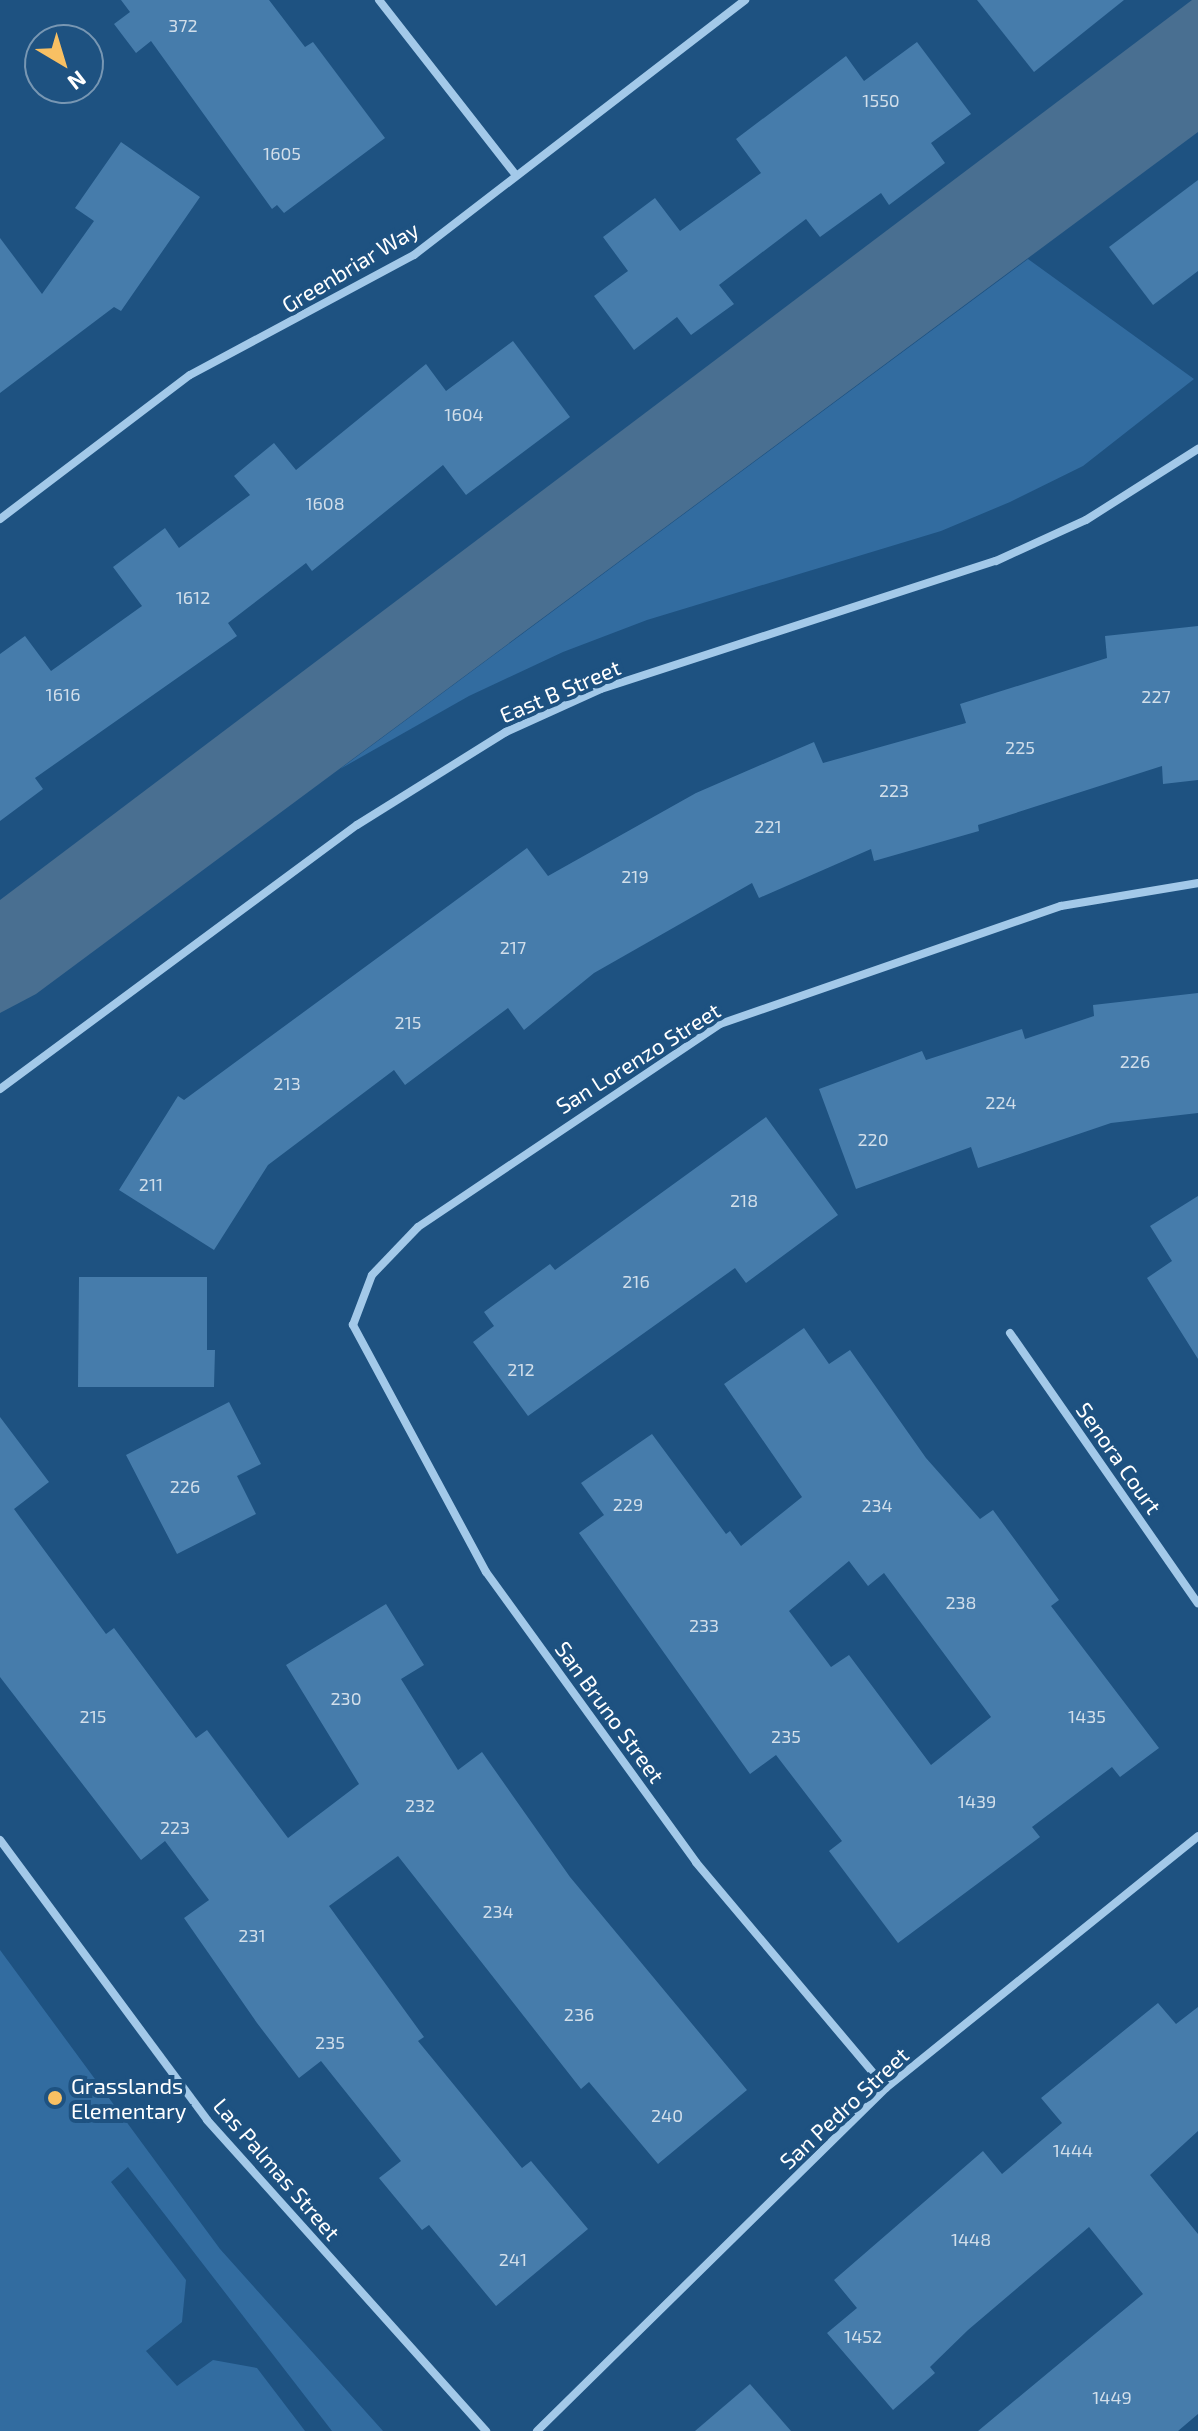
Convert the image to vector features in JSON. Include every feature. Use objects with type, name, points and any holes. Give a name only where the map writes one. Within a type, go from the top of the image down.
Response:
[{"type":"street","points":[[379,0],[514,173]]},
{"type":"street","name":"Greenbriar Way","points":[[0,519],[190,375],[414,255],[514,173],[745,0]]},
{"type":"street","name":"East B Street","points":[[0,1089],[357,825],[506,732],[601,689],[996,561],[1086,520],[1198,449]]},
{"type":"street","name":"San Lorenzo Street","points":[[353,1325],[372,1275],[418,1227],[720,1024],[1061,906],[1198,883]]},
{"type":"street","name":"San Bruno Street","points":[[353,1325],[486,1572],[696,1862],[886,2088]]},
{"type":"street","name":"Senora Court","points":[[1010,1333],[1198,1603]]},
{"type":"street","name":"San Pedro Street","points":[[537,2431],[886,2088],[1198,1836]]},
{"type":"street","name":"Las Palmas Street","points":[[0,1840],[207,2120],[486,2431]]},
{"type":"shaded area","points":[[1192,0],[1198,0],[1198,132],[36,994],[0,1013],[0,900]]},
{"type":"shaded area","points":[[1028,259],[1194,379],[1083,466],[1010,502],[941,531],[647,620],[563,652],[469,696],[340,769]]},
{"type":"shaded area","name":"Grasslands Elementary","points":[[0,1950],[220,2249],[383,2431],[332,2431],[128,2167],[111,2182],[186,2280],[182,2322],[146,2351],[177,2386],[213,2360],[257,2368],[305,2431],[0,2431]]},
{"type":"building","points":[[121,0],[269,0],[305,47],[313,42],[385,138],[284,213],[277,205],[272,209],[151,41],[136,53],[114,24],[130,12]]},
{"type":"building","points":[[977,0],[1124,0],[1034,72]]},
{"type":"building","points":[[917,42],[971,114],[931,143],[945,163],[889,205],[881,193],[820,237],[806,219],[719,285],[734,304],[691,335],[677,317],[634,350],[594,296],[628,271],[603,237],[655,198],[680,231],[761,173],[736,139],[846,56],[864,81]]},
{"type":"building","points":[[121,142],[200,197],[121,311],[114,307],[0,393],[0,238],[42,294],[94,221],[75,208]]},
{"type":"building","points":[[1198,180],[1198,271],[1153,305],[1109,247]]},
{"type":"building","points":[[513,341],[570,417],[466,495],[443,465],[312,571],[306,563],[228,623],[237,636],[35,778],[43,789],[0,821],[0,654],[25,636],[51,671],[142,606],[113,567],[165,528],[179,548],[250,495],[234,476],[274,443],[296,470],[426,364],[446,391]]},
{"type":"building","points":[[1198,626],[1198,780],[1163,784],[1162,766],[978,825],[979,831],[874,861],[871,849],[759,898],[752,883],[594,973],[524,1030],[508,1008],[405,1085],[394,1070],[268,1165],[214,1250],[119,1190],[178,1096],[184,1100],[527,848],[548,876],[696,793],[814,742],[823,763],[966,723],[960,704],[1107,658],[1105,636]]},
{"type":"building","points":[[1198,993],[1198,1113],[1111,1123],[978,1168],[971,1147],[856,1189],[819,1089],[922,1051],[926,1060],[1022,1029],[1025,1039],[1094,1016],[1093,1005]]},
{"type":"building","points":[[766,1117],[838,1215],[746,1283],[735,1268],[528,1416],[473,1342],[494,1326],[484,1312],[550,1264],[555,1270]]},
{"type":"building","points":[[1198,1196],[1198,1359],[1147,1278],[1172,1261],[1150,1226]]},
{"type":"building","points":[[79,1277],[207,1277],[207,1350],[215,1350],[214,1387],[78,1387]]},
{"type":"building","points":[[804,1328],[829,1364],[850,1350],[926,1458],[980,1519],[993,1510],[1059,1600],[1051,1606],[1159,1748],[1120,1777],[1112,1767],[1032,1827],[1040,1837],[898,1943],[829,1851],[842,1841],[776,1755],[750,1774],[579,1533],[604,1515],[581,1483],[652,1434],[726,1534],[730,1531],[741,1546],[802,1497],[724,1384]],"holes":[[[849,1561],[868,1586],[884,1573],[991,1717],[931,1765],[849,1655],[831,1667],[789,1611]]]},
{"type":"building","points":[[229,1402],[261,1464],[237,1476],[256,1514],[177,1554],[126,1455]]},
{"type":"building","points":[[0,1417],[49,1482],[14,1509],[106,1634],[114,1628],[196,1738],[207,1730],[288,1838],[359,1784],[286,1665],[386,1604],[424,1665],[401,1679],[458,1770],[482,1752],[570,1877],[747,2090],[658,2164],[589,2082],[581,2089],[398,1856],[329,1906],[424,2037],[418,2041],[522,2168],[531,2161],[588,2229],[496,2306],[429,2225],[422,2230],[379,2178],[401,2161],[321,2061],[299,2078],[257,2023],[184,1918],[209,1900],[165,1841],[141,1860],[0,1677]]},
{"type":"building","points":[[1158,2003],[1176,2024],[1198,2007],[1198,2131],[1150,2175],[1198,2234],[1198,2414],[1178,2431],[978,2431],[1143,2294],[1089,2227],[968,2330],[930,2367],[935,2373],[893,2410],[827,2333],[857,2308],[834,2280],[983,2151],[1002,2174],[1062,2123],[1041,2098]]},
{"type":"building","points":[[750,2384],[791,2431],[695,2431]]},
{"type":"place","name":"Grasslands Elementary","points":[[55,2098]]}]
